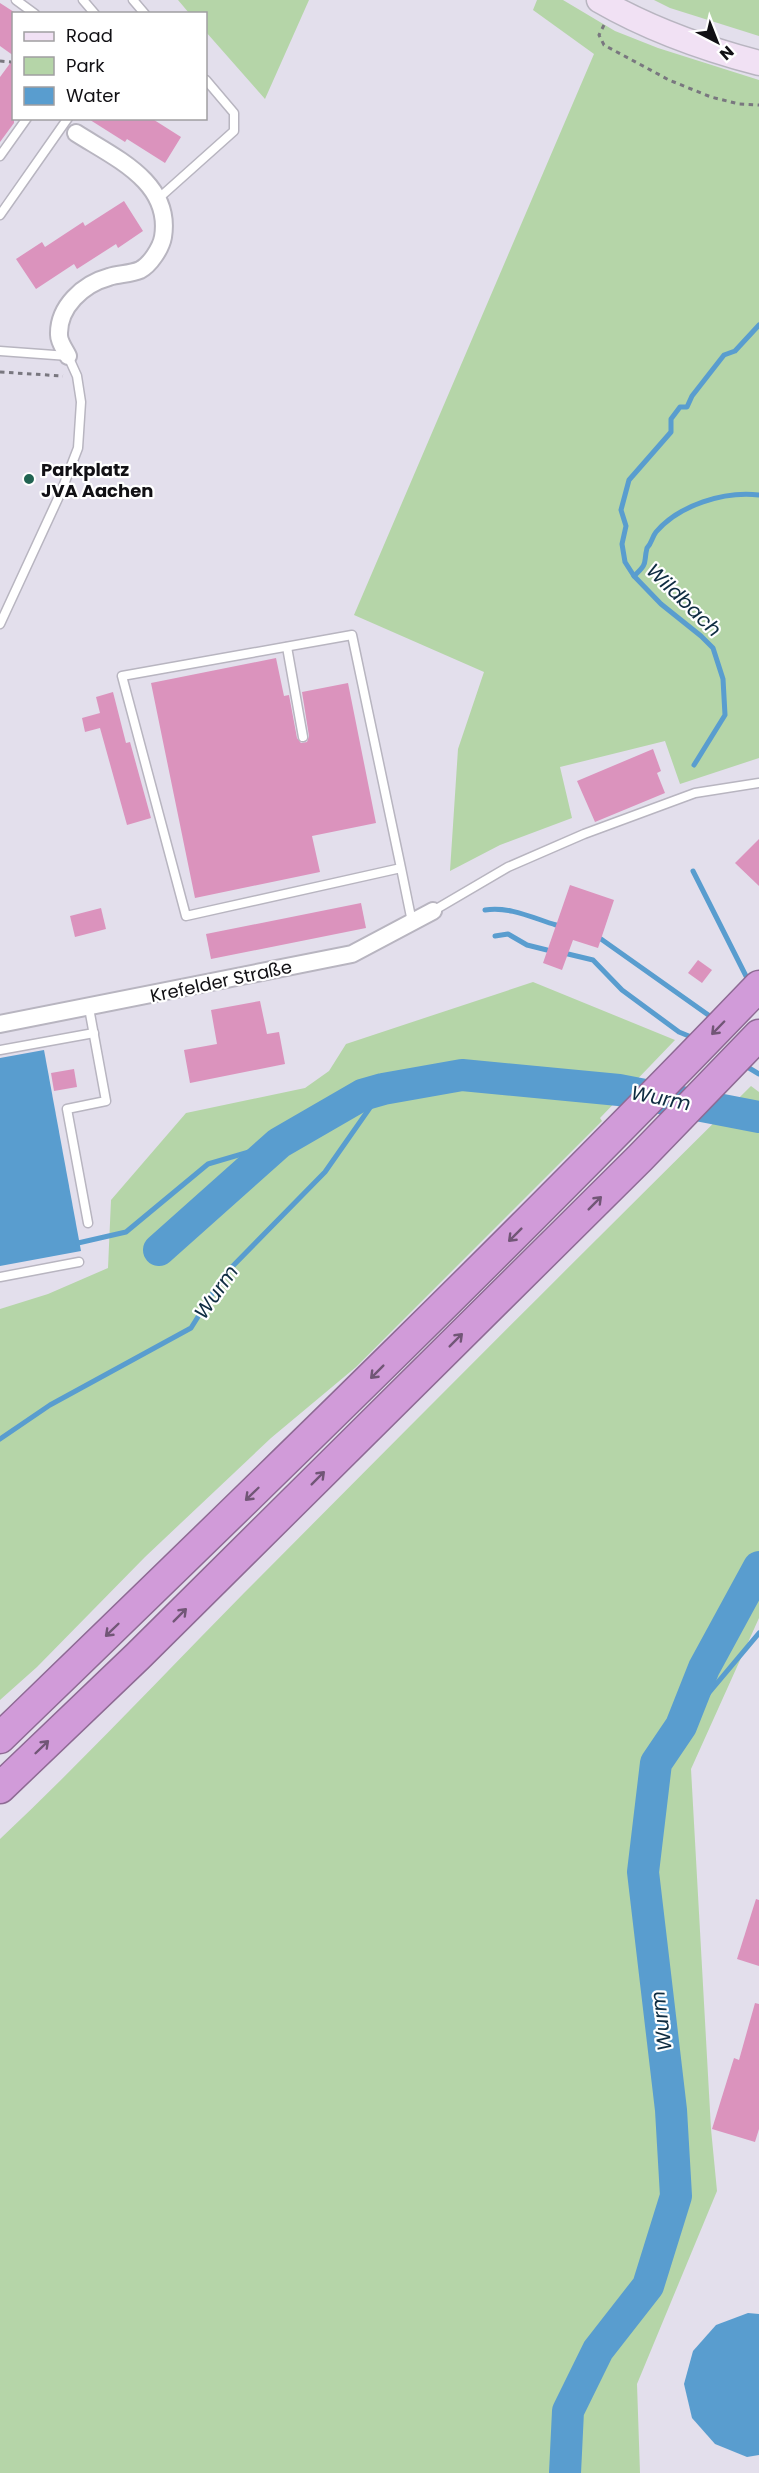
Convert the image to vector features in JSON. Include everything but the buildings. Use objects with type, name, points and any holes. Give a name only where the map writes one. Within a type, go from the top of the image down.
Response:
[{"type":"highway","points":[[0,1738],[345,1403],[616,1134],[759,986]]},
{"type":"highway","points":[[0,1788],[138,1656],[640,1158],[759,1035]]},
{"type":"main road","points":[[606,4],[689,43],[759,63]]},
{"type":"street","points":[[68,356],[59,337],[61,320],[71,300],[106,277],[141,269],[156,254],[163,241],[165,222],[159,198],[145,179],[76,134]]},
{"type":"street","name":"Krefelder Straße","points":[[0,1024],[90,1008],[352,954],[433,911]]},
{"type":"lane","points":[[16,0],[32,12]]},
{"type":"lane","points":[[83,0],[93,12]]},
{"type":"lane","points":[[133,0],[144,12]]},
{"type":"lane","points":[[159,198],[234,130],[234,113],[207,81]]},
{"type":"lane","points":[[0,156],[26,120]]},
{"type":"lane","points":[[0,215],[67,120]]},
{"type":"lane","points":[[0,351],[68,356],[77,376],[81,402],[78,448],[61,492],[0,624]]},
{"type":"lane","points":[[401,868],[186,916],[122,675],[352,635],[401,868],[412,922]]},
{"type":"lane","points":[[286,647],[303,737]]},
{"type":"lane","points":[[433,911],[508,867],[584,834],[695,793],[759,783]]},
{"type":"lane","points":[[88,1223],[67,1109],[106,1101],[90,1008]]},
{"type":"lane","points":[[0,1050],[94,1033]]},
{"type":"lane","points":[[0,1277],[79,1262]]},
{"type":"path","points":[[606,4],[599,35],[604,45],[669,80],[711,97],[739,104],[759,105]]},
{"type":"path","points":[[0,61],[11,62]]},
{"type":"path","points":[[0,372],[77,376]]},
{"type":"green space","points":[[178,0],[309,0],[265,99],[207,33],[207,12],[188,12]]},
{"type":"green space","points":[[537,0],[563,0],[615,31],[658,48],[759,80],[759,758],[680,784],[665,741],[560,767],[572,818],[500,845],[450,871],[458,749],[484,672],[354,615],[594,54],[533,10]]},
{"type":"green space","points":[[654,0],[759,0],[759,36],[670,8]]},
{"type":"green space","points":[[533,982],[675,1040],[600,1118],[602,1121],[356,1367],[271,1438],[145,1557],[37,1667],[0,1700],[0,1309],[48,1294],[108,1268],[111,1200],[186,1113],[305,1088],[329,1071],[346,1044]]},
{"type":"green space","points":[[751,1086],[759,1092],[759,1618],[691,1769],[711,2129],[717,2191],[637,2384],[640,2473],[0,2473],[0,1839]]},
{"type":"water","points":[[44,1050],[81,1251],[0,1266],[0,1058]]},
{"type":"water","points":[[748,2313],[759,2314],[759,2455],[747,2457],[715,2444],[692,2418],[684,2384],[693,2351],[716,2325]]},
{"type":"waterway","name":"Wildbach","points":[[694,765],[725,715],[723,679],[713,648],[661,604],[634,576],[625,562],[622,544],[626,526],[621,510],[629,480],[671,432],[671,419],[680,407],[687,407],[692,396],[724,355],[735,351],[759,325]]},
{"type":"waterway","points":[[634,576],[644,565],[647,548],[656,532],[677,514],[689,507],[717,498],[731,495],[759,495]]},
{"type":"waterway","name":"Wildbach","points":[[693,871],[749,982]]},
{"type":"waterway","points":[[485,910],[512,911],[556,925]]},
{"type":"waterway","points":[[495,936],[508,934],[527,945],[547,950]]},
{"type":"waterway","points":[[601,939],[714,1019]]},
{"type":"waterway","points":[[568,954],[593,960],[622,990],[679,1032],[696,1039]]},
{"type":"waterway","points":[[744,1065],[759,1074]]},
{"type":"waterway","name":"Wurm","points":[[159,1250],[279,1143],[362,1095],[383,1089],[462,1075],[619,1090],[759,1117]]},
{"type":"waterway","name":"Wurm","points":[[0,1439],[50,1405],[191,1328],[224,1275],[325,1172],[383,1089]]},
{"type":"waterway","points":[[78,1243],[126,1232],[208,1164],[279,1143]]},
{"type":"waterway","name":"Wurm","points":[[565,2473],[568,2411],[598,2350],[648,2286],[676,2196],[671,2110],[643,1872],[656,1763],[681,1726],[704,1668],[759,1567]]},
{"type":"waterway","points":[[681,1726],[759,1633]]},
{"type":"place","name":"Parkplatz JVA Aachen","points":[[29,479]]}]
